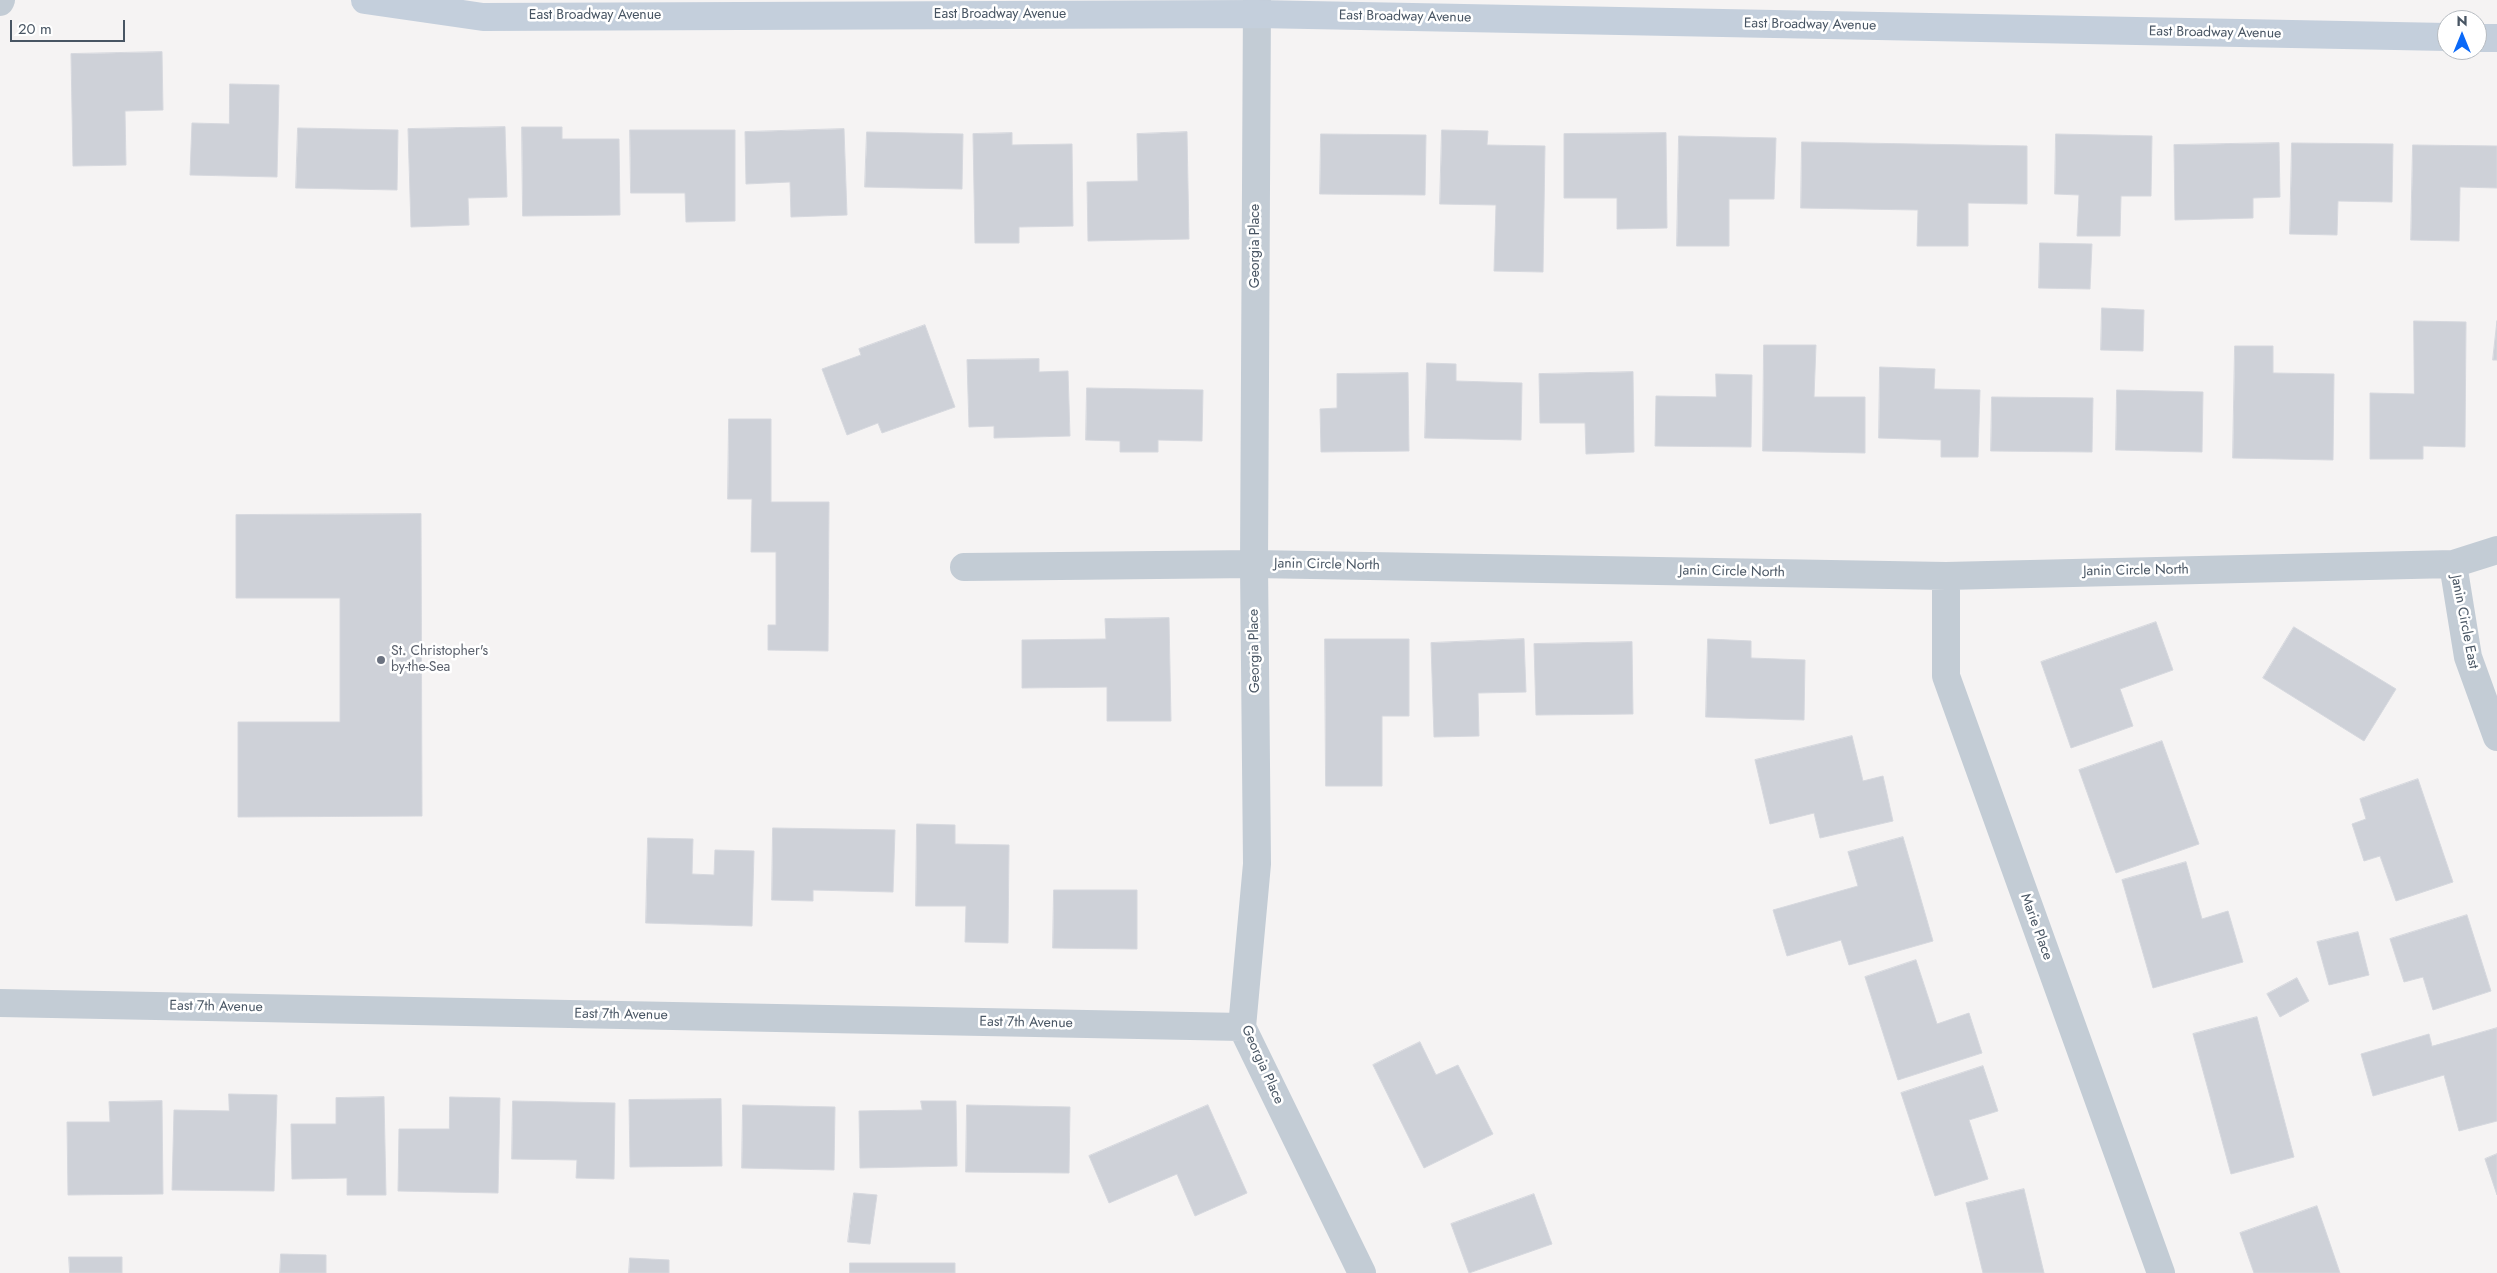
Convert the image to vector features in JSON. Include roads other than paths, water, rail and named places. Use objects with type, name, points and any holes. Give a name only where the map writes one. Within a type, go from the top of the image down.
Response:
[{"type":"street","name":"East Broadway Avenue","points":[[365,0],[483,17],[1257,7],[2437,37]]},
{"type":"street","name":"Georgia Place","points":[[1257,7],[1254,564],[1257,864],[1242,1027],[1362,1273]]},
{"type":"street","name":"Janin Circle North","points":[[964,567],[1254,564],[1946,576],[2453,564],[2497,550]]},
{"type":"street","name":"Janin Circle East","points":[[2453,564],[2468,657],[2497,737]]},
{"type":"street","name":"Marie Place","points":[[1946,576],[1946,676],[2161,1273]]},
{"type":"street","name":"East 7th Avenue","points":[[0,1003],[1242,1027]]},
{"type":"place","name":"St. Christopher's by-the-Sea","points":[[381,660]]}]
